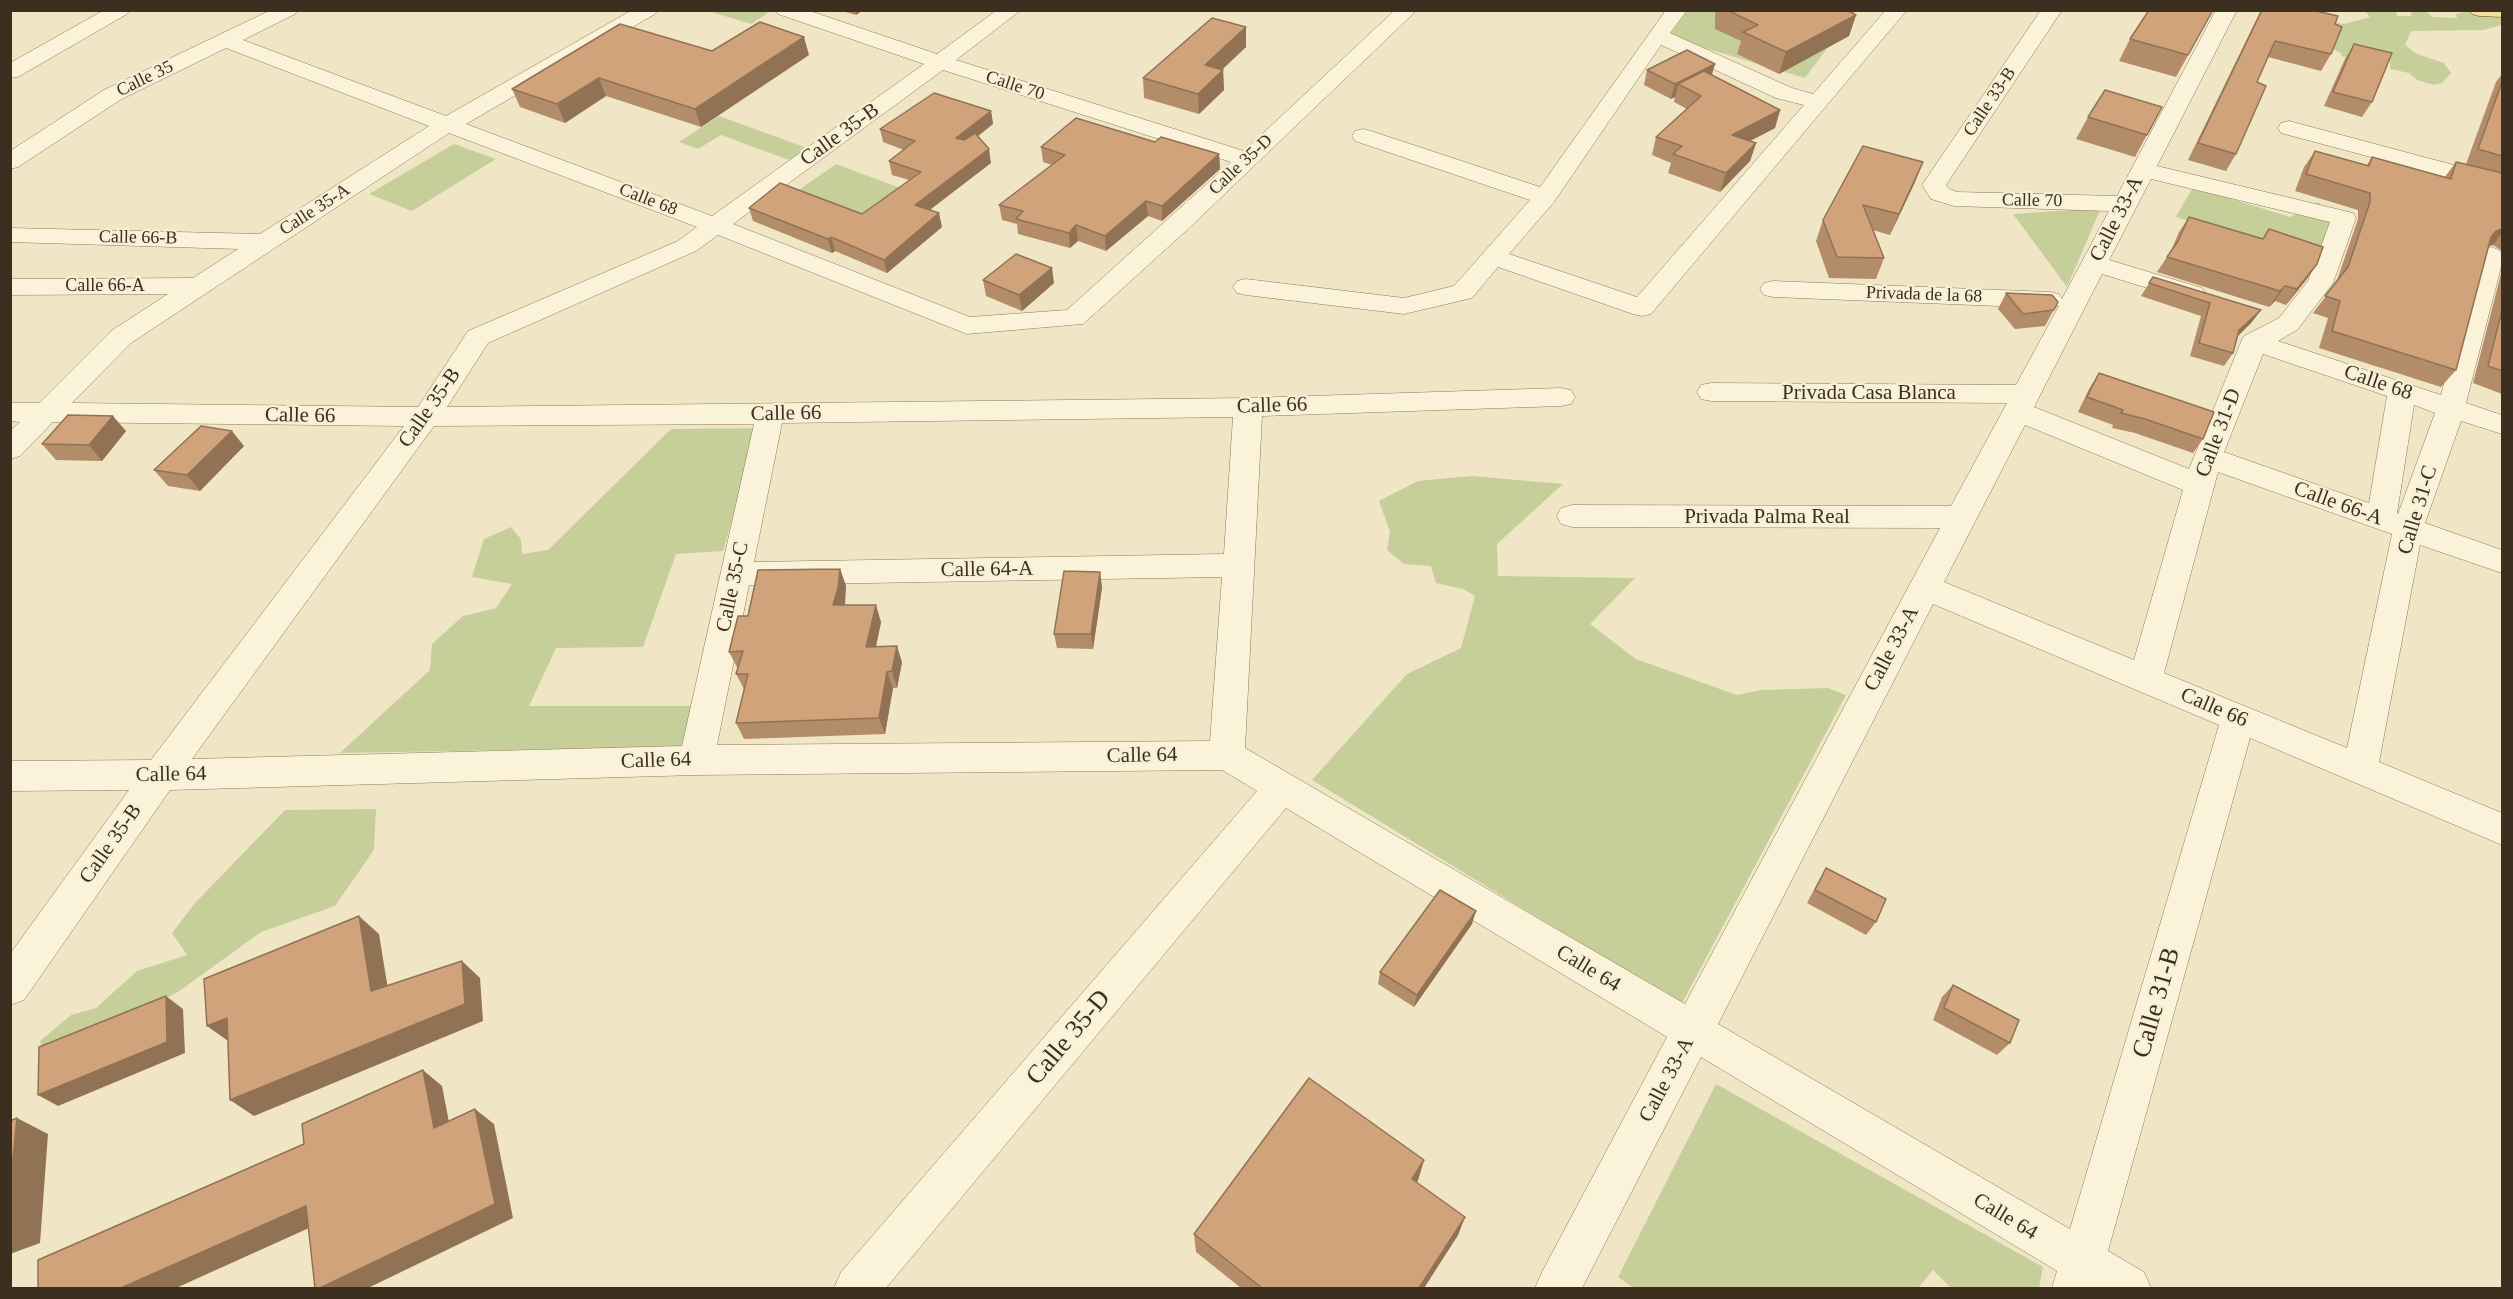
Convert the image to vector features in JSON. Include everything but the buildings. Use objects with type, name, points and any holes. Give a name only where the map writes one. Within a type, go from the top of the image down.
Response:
[{"type":"main road","points":[[2479,10],[2502,11]]},
{"type":"street","points":[[10,72],[120,10]]},
{"type":"street","name":"Calle 35","points":[[10,162],[112,95],[288,10]]},
{"type":"street","name":"Calle 35-A","points":[[10,449],[121,337],[421,140],[648,10]]},
{"type":"street","name":"Calle 70","points":[[785,10],[940,62],[1246,159]]},
{"type":"street","name":"Calle 35-B","points":[[10,987],[160,775],[426,417],[478,337],[687,246],[1011,10]]},
{"type":"street","name":"Calle 35-D","points":[[1074,318],[1178,225],[1407,10]]},
{"type":"street","points":[[1246,287],[1404,306],[1463,292],[1545,197],[1657,35],[1677,10]]},
{"type":"street","points":[[1494,257],[1642,308],[1897,10]]},
{"type":"street","name":"Calle 33-B","points":[[1940,194],[1934,185],[2052,10]]},
{"type":"street","name":"Calle 33-A","points":[[1558,1288],[2227,10]]},
{"type":"street","points":[[1657,35],[1784,93],[1819,102]]},
{"type":"street","name":"Calle 68","points":[[226,41],[716,226],[967,326],[1074,318]]},
{"type":"street","points":[[21,43],[53,48]]},
{"type":"street","points":[[2289,128],[2502,185]]},
{"type":"street","points":[[1363,136],[1545,197]]},
{"type":"street","points":[[2142,170],[2344,218],[2320,283],[2288,324],[2254,328]]},
{"type":"street","name":"Calle 70","points":[[1940,194],[1954,199],[2125,204]]},
{"type":"street","name":"Calle 66-B","points":[[10,235],[266,242]]},
{"type":"street","name":"Calle 31-C","points":[[2360,769],[2394,524],[2451,408],[2492,255]]},
{"type":"street","points":[[2094,263],[2219,303]]},
{"type":"street","name":"Calle 66-A","points":[[10,287],[200,286]]},
{"type":"street","name":"Privada de la 68","points":[[1773,289],[2074,302]]},
{"type":"street","name":"Calle 68","points":[[2254,328],[2402,391],[2502,425]]},
{"type":"street","name":"Calle 31-D","points":[[2145,679],[2203,471],[2254,328]]},
{"type":"street","points":[[2394,524],[2402,391]]},
{"type":"street","name":"Privada Casa Blanca","points":[[1712,392],[2021,403]]},
{"type":"street","name":"Calle 66","points":[[10,412],[426,417],[770,414],[1248,407],[1562,397]]},
{"type":"street","name":"Calle 66-A","points":[[2021,403],[2203,471],[2394,524],[2502,562]]},
{"type":"street","points":[[1227,755],[1248,407]]},
{"type":"street","name":"Calle 35-C","points":[[696,760],[770,414]]},
{"type":"street","name":"Privada Palma Real","points":[[1572,516],[1961,517]]},
{"type":"street","name":"Calle 64-A","points":[[736,574],[1238,565]]},
{"type":"street","name":"Calle 66","points":[[1925,587],[2502,829]]},
{"type":"street","name":"Calle 31-B","points":[[2079,1275],[2238,718]]},
{"type":"street","name":"Calle 64","points":[[10,776],[160,775],[696,760],[1227,755],[1693,1031],[2079,1275],[2128,1288]]},
{"type":"street","name":"Calle 35-D","points":[[857,1288],[1282,787]]},
{"type":"green space","points":[[759,10],[768,13],[751,24],[708,11]]},
{"type":"green space","points":[[1687,11],[1855,11],[1805,78],[1668,37]]},
{"type":"green space","points":[[2259,11],[2308,11],[2320,19],[2344,24],[2370,17],[2365,11],[2396,11],[2397,16],[2412,16],[2410,11],[2425,11],[2433,17],[2457,18],[2456,14],[2464,12],[2502,14],[2502,25],[2483,30],[2411,31],[2405,45],[2417,54],[2444,63],[2451,73],[2442,83],[2434,85],[2417,80],[2409,73],[2390,69],[2390,62],[2375,64],[2342,56],[2341,53]]},
{"type":"green space","points":[[719,116],[807,148],[789,160],[721,135],[698,149],[679,142]]},
{"type":"green space","points":[[454,144],[496,159],[412,211],[369,194]]},
{"type":"green space","points":[[836,164],[903,189],[861,221],[793,194]]},
{"type":"green space","points":[[2193,187],[2290,217],[2318,202],[2337,222],[2318,264],[2176,217]]},
{"type":"green space","points":[[2101,208],[2067,287],[2013,214]]},
{"type":"green space","points":[[759,428],[723,551],[676,554],[643,647],[556,648],[529,706],[693,706],[681,747],[340,753],[430,670],[432,644],[463,616],[496,608],[512,584],[472,577],[484,539],[511,527],[521,539],[522,554],[548,550],[671,429]]},
{"type":"green space","points":[[1472,476],[1563,484],[1497,544],[1498,576],[1635,578],[1590,624],[1636,659],[1737,695],[1761,690],[1828,688],[1846,695],[1681,1005],[1312,780],[1407,674],[1461,648],[1475,596],[1463,589],[1436,583],[1431,566],[1404,564],[1387,550],[1390,532],[1379,501],[1418,481]]},
{"type":"green space","points":[[376,809],[374,850],[335,906],[261,932],[178,992],[46,1057],[40,1041],[71,1015],[96,1008],[137,971],[187,955],[172,933],[195,903],[285,810]]},
{"type":"green space","points":[[1716,1084],[2043,1267],[2039,1288],[1951,1288],[1933,1270],[1918,1288],[1634,1288],[1618,1277]]}]
